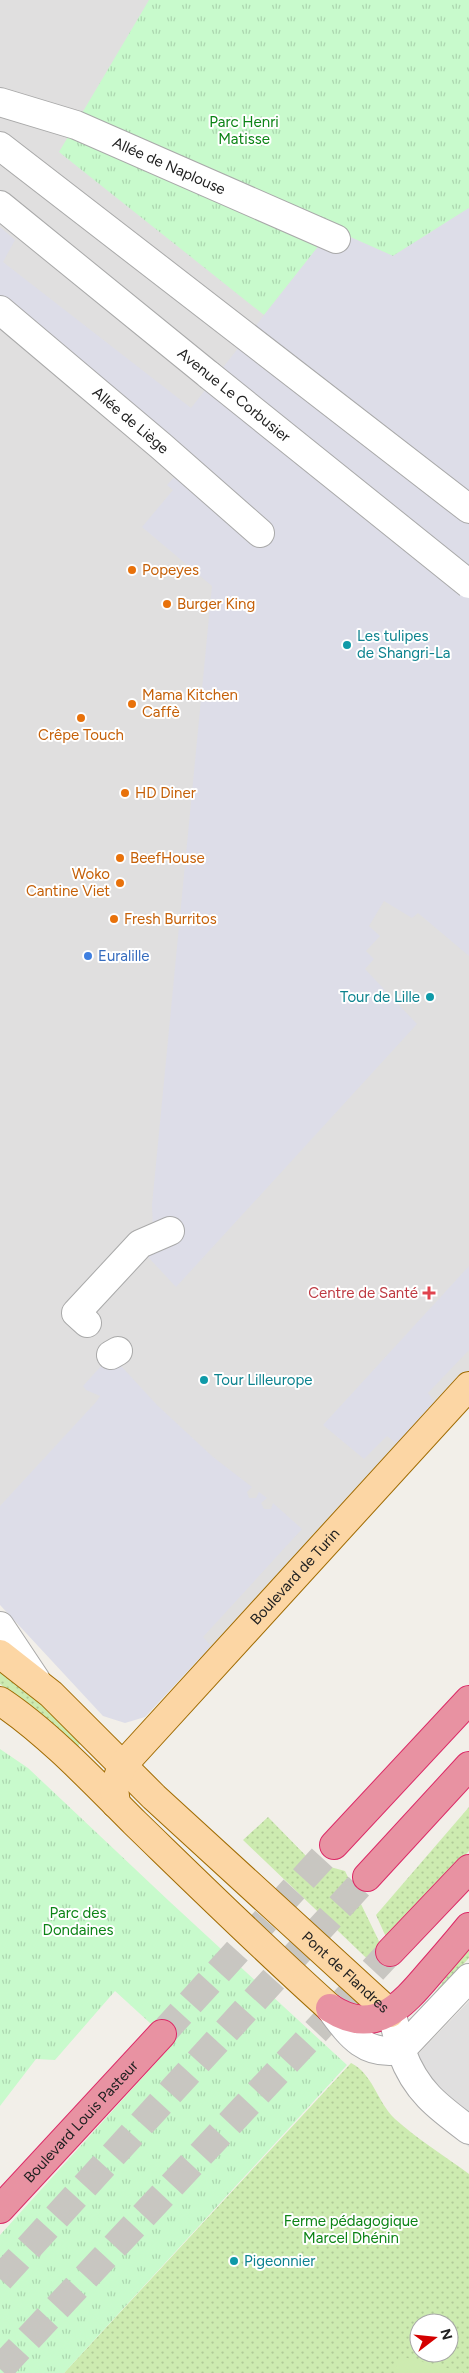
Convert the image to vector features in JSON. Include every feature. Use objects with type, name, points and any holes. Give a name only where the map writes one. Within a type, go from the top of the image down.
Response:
[{"type":"highway","points":[[334,1845],[469,1700]]},
{"type":"highway","points":[[367,1877],[469,1766]]},
{"type":"highway","points":[[390,1952],[469,1869]]},
{"type":"highway","points":[[330,2008],[339,2014],[354,2019],[374,2018],[390,2013],[409,1998],[469,1927]]},
{"type":"highway","name":"Boulevard Louis Pasteur","points":[[0,2209],[162,2034]]},
{"type":"main road","name":"Boulevard de Turin","points":[[122,1766],[151,1723],[325,1546],[469,1386]]},
{"type":"main road","name":"Pont de Flandres","points":[[0,1654],[37,1681],[122,1766],[390,2013]]},
{"type":"main road","points":[[0,1701],[27,1722],[116,1804],[224,1910],[330,2008]]},
{"type":"main road","points":[[116,1804],[114,1788],[122,1766]]},
{"type":"street","name":"Allée de Naplouse","points":[[0,102],[76,125],[336,239]]},
{"type":"street","points":[[0,146],[469,509]]},
{"type":"street","name":"Avenue Le Corbusier","points":[[0,205],[469,584]]},
{"type":"street","name":"Allée de Liège","points":[[0,310],[154,440],[260,533]]},
{"type":"street","points":[[87,1323],[76,1314],[83,1306],[140,1244],[170,1231]]},
{"type":"street","points":[[0,1626],[37,1681]]},
{"type":"street","points":[[330,2008],[342,2025],[362,2044],[383,2052],[401,2050],[469,1978]]},
{"type":"street","name":"Pont de Flandres","points":[[390,2013],[395,2023],[401,2050],[410,2074],[424,2094],[469,2130]]},
{"type":"shaded area","points":[[0,0],[469,0],[469,1398],[220,1677],[30,1492],[0,1523]]},
{"type":"shaded area","points":[[469,208],[469,956],[418,913],[412,918],[384,901],[369,926],[380,936],[366,951],[374,959],[365,969],[417,1024],[176,1287],[148,1257],[153,1228],[152,1205],[212,586],[142,527],[173,490],[167,485],[176,475],[0,327],[0,227],[15,240],[3,262],[191,408],[332,229],[393,256]]},
{"type":"shaded area","points":[[469,1266],[469,1350],[428,1393],[435,1402],[397,1444],[387,1436],[364,1459],[323,1425]]},
{"type":"shaded area","points":[[111,1355],[157,1405],[213,1457],[252,1487],[247,1492],[249,1498],[256,1498],[259,1492],[267,1498],[261,1503],[264,1509],[271,1509],[273,1503],[302,1529],[203,1637],[211,1646],[145,1717],[125,1723],[103,1716],[0,1605],[0,1506],[96,1402],[100,1396],[86,1390],[83,1386]]},
{"type":"shaded area","points":[[469,2001],[469,2147],[396,2077]]},
{"type":"green space","name":"Parc Henri Matisse","points":[[149,0],[469,0],[469,208],[393,256],[332,229],[264,315],[59,152]]},
{"type":"green space","points":[[0,1669],[11,1676],[82,1741],[76,1749],[0,1684]]},
{"type":"green space","name":"Parc des Dondaines","points":[[0,1749],[28,1768],[347,2065],[64,2373],[0,2373],[0,2235],[173,2044],[115,1991],[55,2060],[36,2059],[0,2106]]},
{"type":"green space","points":[[469,1807],[469,1851],[386,1937],[376,1915]]},
{"type":"green space","points":[[268,1817],[312,1862],[345,1871],[391,1966],[383,1974],[243,1840]]},
{"type":"green space","points":[[469,1947],[469,1958],[427,2003]]},
{"type":"green space","name":"Ferme pédagogique Marcel Dhénin","points":[[351,2063],[365,2074],[395,2119],[469,2174],[469,2373],[64,2373]]},
{"type":"green space","points":[[399,2356],[409,2358],[409,2363],[427,2363],[463,2372],[463,2373],[394,2373]]},
{"type":"tunnel","points":[[162,2034],[334,1845]]},
{"type":"tunnel","points":[[0,2279],[367,1877]]},
{"type":"tunnel","points":[[0,2369],[390,1952]]},
{"type":"place","name":"Popeyes","points":[[132,570]]},
{"type":"place","name":"Burger King","points":[[167,604]]},
{"type":"place","name":"Les tulipes de Shangri-La","points":[[347,645]]},
{"type":"place","name":"Mama Kitchen Caffè","points":[[132,704]]},
{"type":"place","name":"Crêpe Touch","points":[[81,718]]},
{"type":"place","name":"HD Diner","points":[[125,793]]},
{"type":"place","name":"BeefHouse","points":[[120,858]]},
{"type":"place","name":"Woko Cantine Viet","points":[[120,883]]},
{"type":"place","name":"Fresh Burritos","points":[[114,919]]},
{"type":"place","name":"Euralille","points":[[88,956]]},
{"type":"place","name":"Tour de Lille","points":[[430,997]]},
{"type":"place","name":"Centre de Santé","points":[[429,1293]]},
{"type":"place","name":"Tour Lilleurope","points":[[204,1380]]},
{"type":"place","name":"Pigeonnier","points":[[234,2261]]}]
